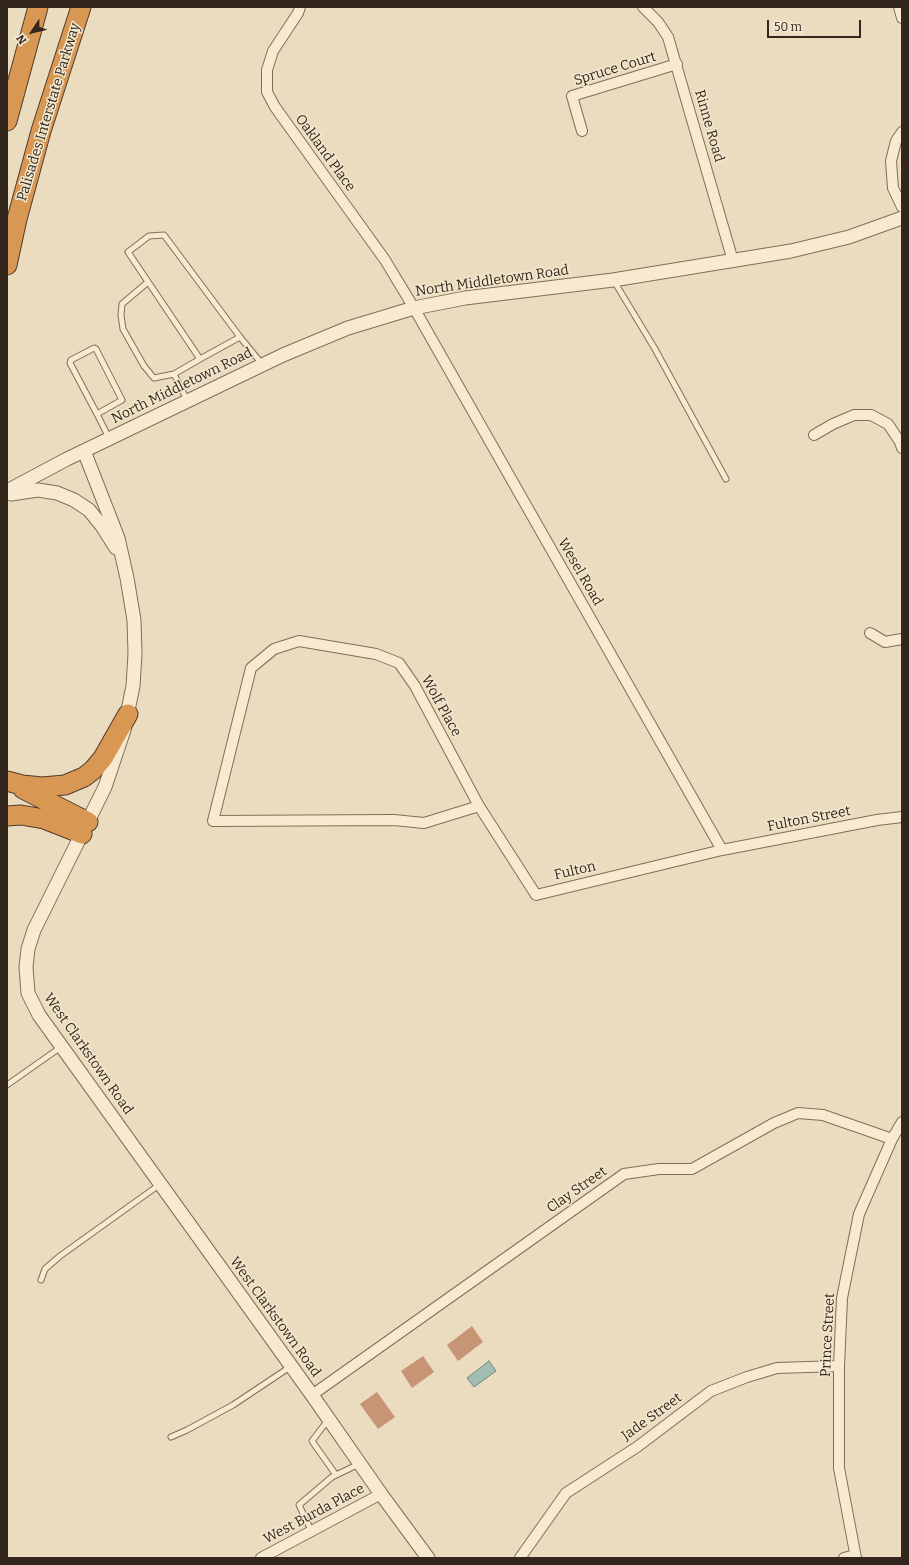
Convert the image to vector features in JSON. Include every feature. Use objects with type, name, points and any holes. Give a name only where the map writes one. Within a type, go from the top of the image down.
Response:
[{"type":"highway","points":[[7,121],[38,7]]},
{"type":"highway","name":"Palisades Interstate Parkway","points":[[7,265],[17,219],[41,131],[81,7]]},
{"type":"highway","points":[[7,84],[25,54]]},
{"type":"highway","points":[[7,781],[42,788],[65,785],[84,777],[94,770],[103,758],[128,714]]},
{"type":"highway","points":[[7,781],[85,828]]},
{"type":"highway","points":[[7,816],[21,815],[85,828]]},
{"type":"street","name":"Oakland Place","points":[[300,7],[298,13],[273,51],[267,70],[267,92],[274,107],[385,260],[414,308]]},
{"type":"street","name":"Rinne Road","points":[[643,7],[658,22],[668,37],[733,261]]},
{"type":"street","points":[[899,7],[902,18]]},
{"type":"street","name":"Spruce Court","points":[[582,131],[572,96],[677,64]]},
{"type":"street","points":[[902,132],[896,141],[891,161],[893,188],[902,207]]},
{"type":"street","name":"North Middletown Road","points":[[7,491],[84,451],[263,364],[348,328],[414,308],[466,298],[613,280],[791,251],[850,237],[902,218]]},
{"type":"street","name":"Wesel Road","points":[[414,308],[722,850]]},
{"type":"street","points":[[814,435],[833,424],[854,415],[871,415],[888,424],[900,442],[902,448]]},
{"type":"street","name":"West Clarkstown Road","points":[[84,451],[118,538],[124,561],[133,613],[135,654],[133,686],[120,746],[110,773],[85,828],[37,922],[30,940],[27,958],[26,984],[31,1000],[39,1015],[312,1395],[380,1494],[428,1558]]},
{"type":"street","points":[[7,494],[38,490],[57,493],[82,504],[94,516],[124,561]]},
{"type":"street","points":[[870,633],[885,642],[902,639]]},
{"type":"street","name":"Wolf Place","points":[[300,641],[376,654],[399,663],[415,686],[479,806],[424,823],[394,820],[213,821],[251,668],[274,649],[300,641]]},
{"type":"street","name":"Fulton","points":[[479,806],[536,895],[722,850]]},
{"type":"street","name":"Fulton Street","points":[[722,850],[877,820],[902,817]]},
{"type":"street","name":"Clay Street","points":[[312,1395],[624,1174],[659,1169],[692,1170],[774,1123],[798,1113],[823,1115],[892,1139]]},
{"type":"street","name":"Prince Street","points":[[856,1557],[839,1468],[839,1366],[842,1298],[859,1214],[892,1139],[902,1122]]},
{"type":"street","name":"Jade Street","points":[[520,1558],[566,1493],[637,1447],[711,1391],[747,1377],[777,1368],[839,1366]]},
{"type":"street","name":"West Burda Place","points":[[261,1558],[380,1494]]},
{"type":"street","points":[[844,1558],[856,1557]]},
{"type":"lane","points":[[200,359],[128,252],[149,236],[164,235],[240,337],[263,364]]},
{"type":"lane","points":[[613,280],[655,349],[726,479]]},
{"type":"lane","points":[[148,282],[122,304],[121,315],[123,329],[144,366],[154,378],[174,374],[240,337]]},
{"type":"lane","points":[[97,414],[122,400],[96,349],[94,348],[71,360],[70,363],[109,439]]},
{"type":"lane","points":[[174,374],[187,401]]},
{"type":"lane","points":[[7,1085],[61,1046]]},
{"type":"lane","points":[[41,1280],[45,1269],[60,1256],[160,1184]]},
{"type":"lane","points":[[171,1437],[233,1405],[291,1366]]},
{"type":"lane","points":[[328,1419],[312,1441],[336,1475]]},
{"type":"lane","points":[[311,1530],[298,1505],[336,1475],[359,1464]]},
{"type":"water","points":[[489,1361],[496,1371],[474,1387],[467,1378]]},
{"type":"building","points":[[472,1326],[483,1342],[458,1361],[447,1345]]},
{"type":"building","points":[[423,1356],[434,1372],[412,1388],[401,1371]]},
{"type":"building","points":[[377,1392],[395,1417],[378,1429],[360,1404]]}]
